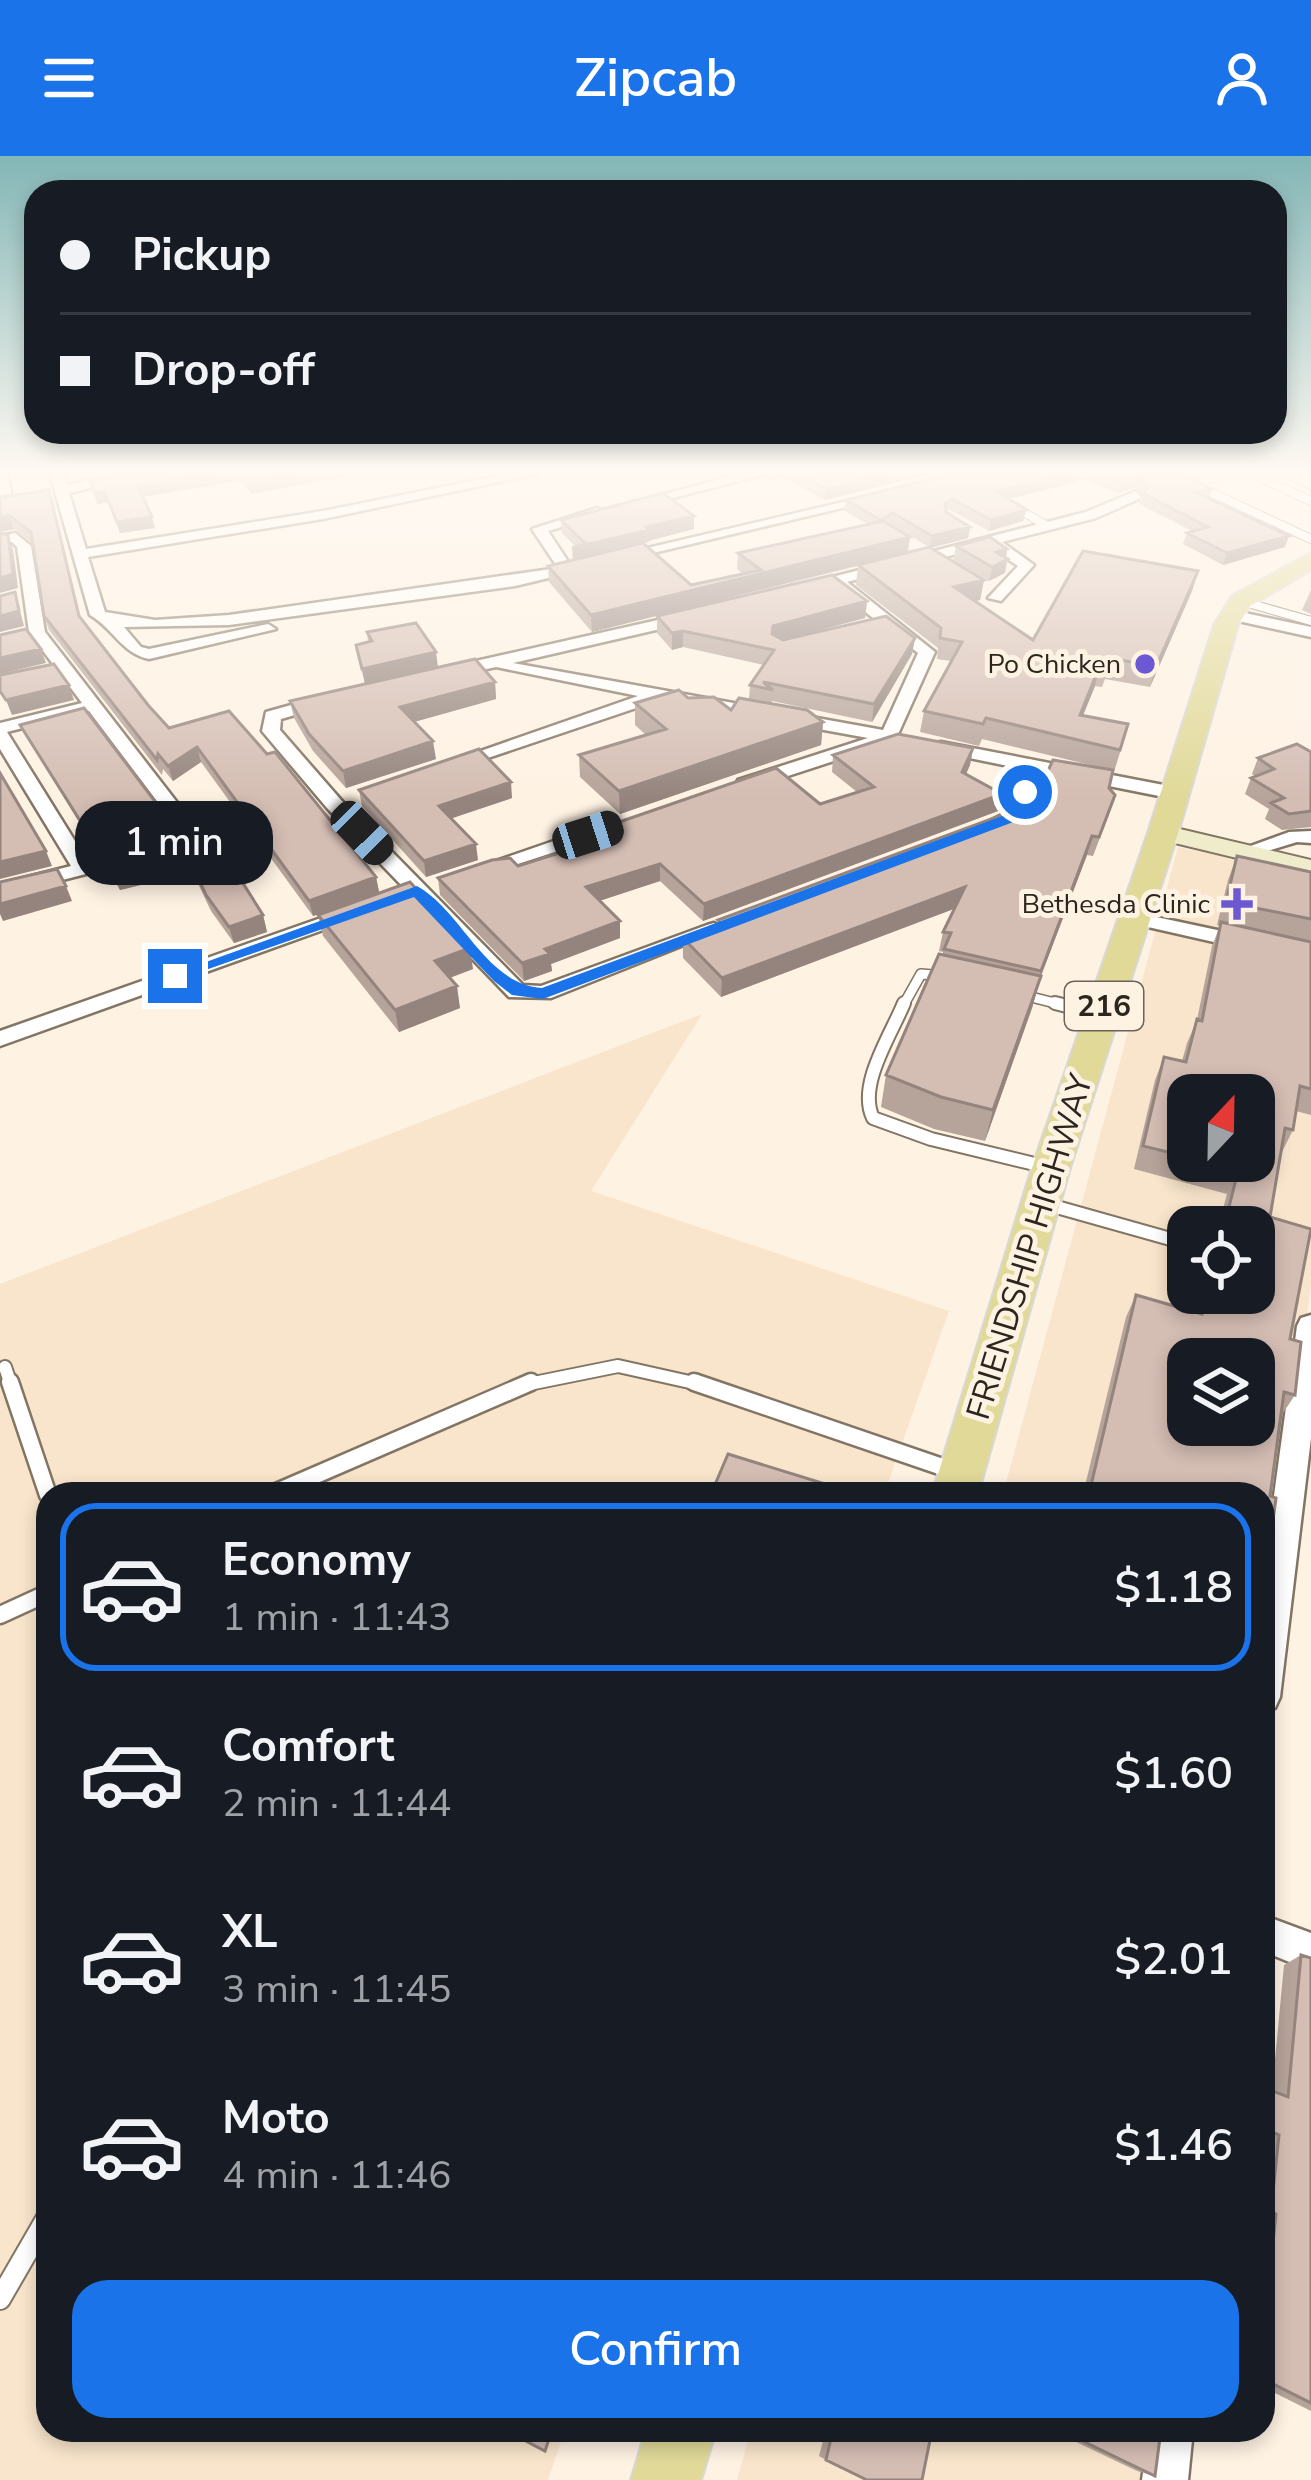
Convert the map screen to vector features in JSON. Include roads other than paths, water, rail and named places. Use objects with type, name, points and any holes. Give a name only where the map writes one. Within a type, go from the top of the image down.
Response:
[{"type":"main road","points":[[1236,608],[1273,582]]},
{"type":"main road","name":"FRIENDSHIP HIGHWAY","points":[[959,1482],[1051,1168],[1236,608]]},
{"type":"main road","points":[[1163,833],[1311,868]]},
{"type":"main road","points":[[666,2480],[677,2442]]},
{"type":"street","points":[[0,890],[196,840],[65,668],[28,635],[23,582]]},
{"type":"street","points":[[88,582],[98,615],[110,620],[226,618],[430,595]]},
{"type":"street","points":[[110,620],[135,651],[149,654],[502,582]]},
{"type":"street","points":[[793,591],[826,582]]},
{"type":"street","points":[[838,582],[927,652],[909,741]]},
{"type":"street","points":[[979,587],[999,600],[1013,582]]},
{"type":"street","points":[[1236,608],[1311,632]]},
{"type":"street","points":[[423,678],[710,613]]},
{"type":"street","points":[[866,627],[888,622]]},
{"type":"street","points":[[488,663],[664,692],[1174,793]]},
{"type":"street","points":[[44,674],[65,668]]},
{"type":"street","points":[[422,775],[664,692]]},
{"type":"street","points":[[335,698],[272,716],[271,731],[406,895],[517,992],[543,994],[743,918]]},
{"type":"street","points":[[83,869],[0,731],[94,705]]},
{"type":"street","points":[[731,788],[909,741]]},
{"type":"street","points":[[966,835],[1011,818],[1039,766]]},
{"type":"street","points":[[334,804],[356,797]]},
{"type":"street","points":[[461,876],[619,825]]},
{"type":"street","points":[[1244,852],[1296,836],[1311,837]]},
{"type":"street","points":[[1277,860],[1311,849]]},
{"type":"street","points":[[0,1039],[406,895]]},
{"type":"street","points":[[1133,917],[1311,957]]},
{"type":"street","points":[[1275,1604],[1311,1326]]},
{"type":"street","points":[[1275,1938],[1311,1952]]},
{"type":"street","points":[[1165,2480],[1170,2442]]},
{"type":"lane","points":[[1236,608],[1311,621]]},
{"type":"lane","points":[[957,979],[921,974],[914,980],[866,1104],[873,1118],[931,1139],[1051,1168]]},
{"type":"lane","points":[[1000,989],[1102,1015]]},
{"type":"lane","points":[[1040,1203],[1167,1238]]},
{"type":"lane","points":[[5,1366],[44,1482]]},
{"type":"lane","points":[[300,1482],[539,1378],[618,1366],[686,1379],[953,1482]]},
{"type":"lane","points":[[0,1616],[36,1599]]},
{"type":"lane","points":[[0,2299],[36,2237]]},
{"type":"place","name":"Po Chicken","points":[[1145,664]]},
{"type":"place","name":"Bethesda Clinic","points":[[1237,904]]}]
